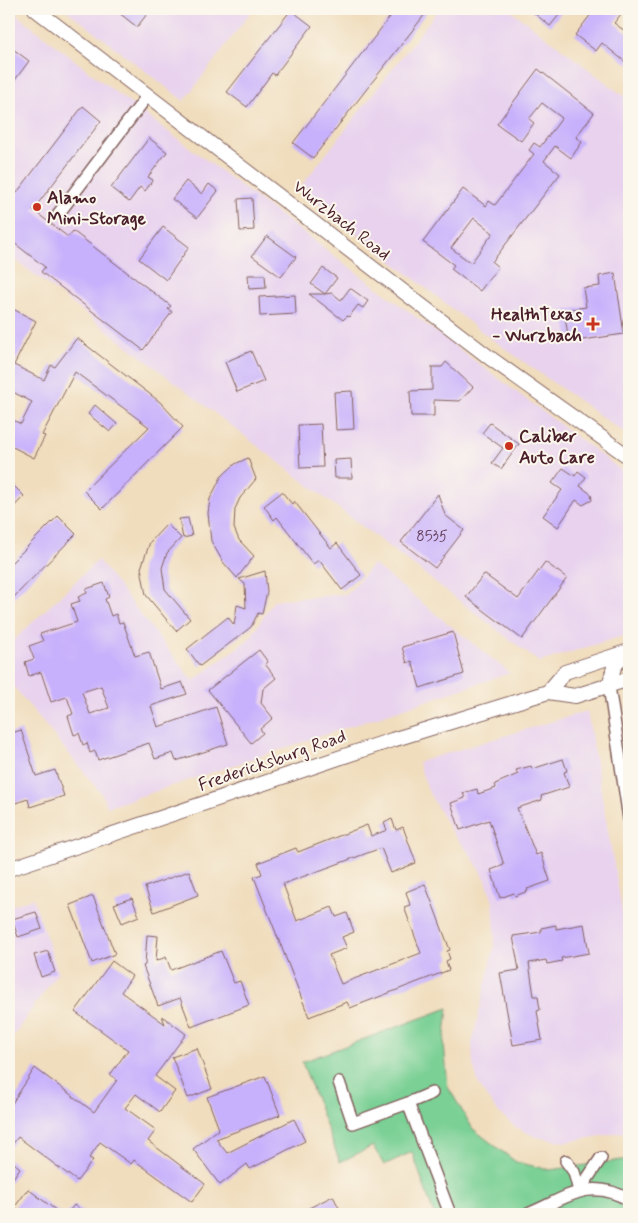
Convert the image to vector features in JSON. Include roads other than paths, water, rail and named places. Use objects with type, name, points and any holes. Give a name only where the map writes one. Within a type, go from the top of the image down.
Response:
[{"type":"main road","name":"Wurzbach Road","points":[[35,9],[490,358],[629,457]]},
{"type":"main road","points":[[609,686],[614,667],[627,652]]},
{"type":"main road","points":[[548,692],[565,672],[627,652]]},
{"type":"main road","name":"Fredericksburg Road","points":[[9,868],[392,740],[548,692],[575,696],[629,679]]},
{"type":"street","points":[[59,213],[148,95]]},
{"type":"street","points":[[609,686],[629,819]]},
{"type":"street","points":[[339,1082],[353,1123],[408,1104],[432,1093]]},
{"type":"street","points":[[408,1104],[450,1214]]},
{"type":"street","points":[[579,1190],[601,1158]]},
{"type":"street","points":[[566,1161],[574,1172],[579,1190]]},
{"type":"street","points":[[529,1214],[579,1190],[614,1190],[629,1200]]},
{"type":"place","name":"Alamo Mini-Storage","points":[[37,207]]},
{"type":"place","name":"HealthTexas - Wurzbach","points":[[593,324]]},
{"type":"place","name":"Caliber Auto Care","points":[[509,446]]}]
